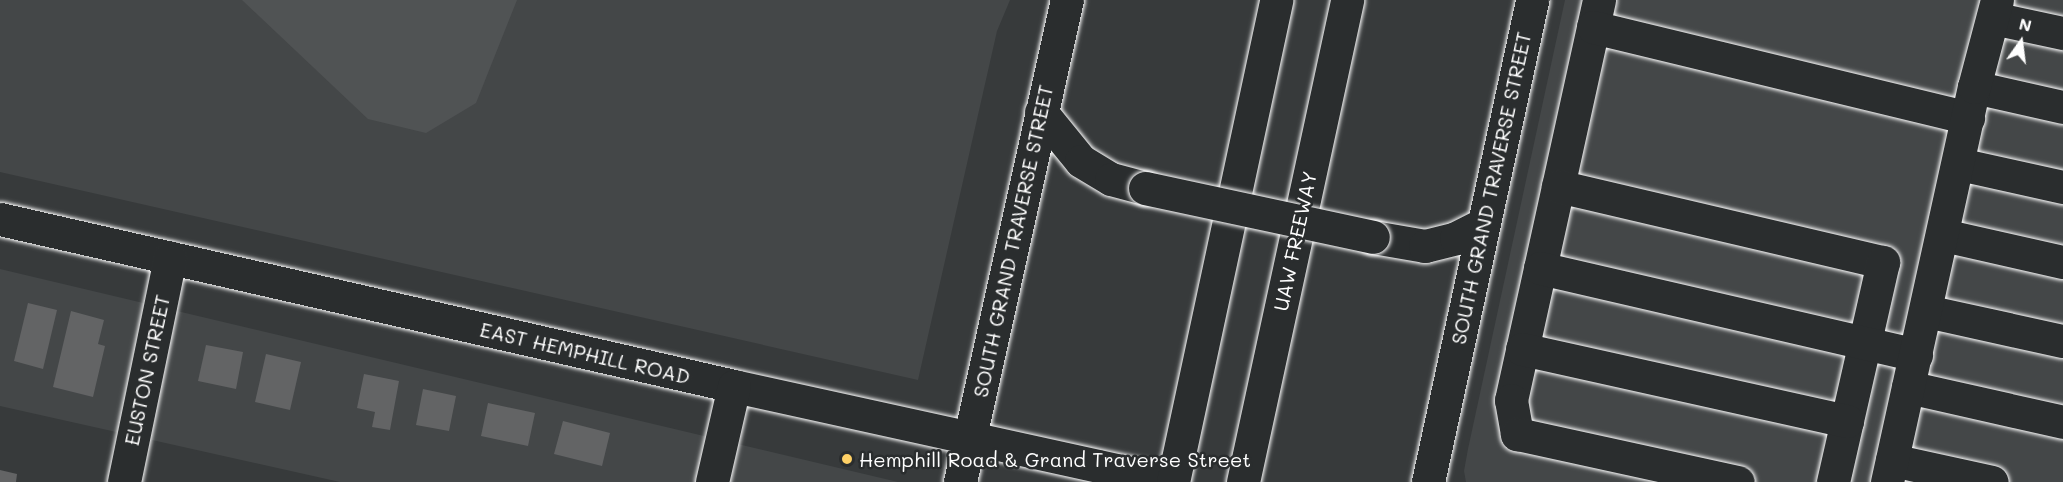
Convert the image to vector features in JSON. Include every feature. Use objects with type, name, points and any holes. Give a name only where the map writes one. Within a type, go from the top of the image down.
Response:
[{"type":"main road","name":"SOUTH GRAND TRAVERSE STREET","points":[[960,482],[1066,0]]},
{"type":"main road","points":[[1172,482],[1276,0]]},
{"type":"main road","name":"UAW FREEWAY","points":[[1243,482],[1347,0]]},
{"type":"main road","name":"SOUTH GRAND TRAVERSE STREET","points":[[1428,482],[1532,0]]},
{"type":"main road","points":[[1992,482],[1889,471],[1971,102],[1995,9],[2063,33]]},
{"type":"main road","points":[[1738,482],[1517,434],[1511,400],[1596,14],[1971,102],[2063,107]]},
{"type":"main road","points":[[1041,112],[1082,161],[1111,179],[1145,188],[1409,244],[1433,245],[1456,238],[1483,224]]},
{"type":"main road","points":[[1959,164],[2063,187]]},
{"type":"main road","points":[[1558,186],[1883,262],[1833,482]]},
{"type":"main road","name":"EAST HEMPHILL ROAD","points":[[0,219],[734,386],[1172,482]]},
{"type":"main road","points":[[1943,235],[2063,262]]},
{"type":"main road","name":"EUSTON STREET","points":[[124,482],[170,258]]},
{"type":"main road","points":[[1540,268],[1916,356]]},
{"type":"main road","points":[[1926,311],[2063,341]]},
{"type":"main road","points":[[1522,350],[1847,421]]},
{"type":"main road","points":[[712,482],[734,386]]},
{"type":"main road","points":[[1908,387],[2063,422]]},
{"type":"shaded area","points":[[0,0],[1010,0],[997,31],[918,380],[0,172]]},
{"type":"shaded area","points":[[242,0],[517,0],[476,103],[426,133],[368,119]]},
{"type":"shaded area","points":[[1565,0],[2063,0],[2063,482],[1466,482],[1464,471],[1468,449]]},
{"type":"shaded area","points":[[0,269],[898,482],[340,482],[0,406]]},
{"type":"building","points":[[28,303],[57,310],[43,369],[14,361]]},
{"type":"building","points":[[71,311],[104,320],[98,344],[105,346],[93,397],[53,387]]},
{"type":"building","points":[[206,345],[243,352],[236,389],[198,381]]},
{"type":"building","points":[[266,354],[301,362],[290,410],[255,402]]},
{"type":"building","points":[[364,374],[399,381],[390,430],[372,427],[375,412],[357,408]]},
{"type":"building","points":[[423,389],[456,396],[449,431],[416,425]]},
{"type":"building","points":[[488,403],[535,413],[528,446],[481,436]]},
{"type":"building","points":[[563,421],[610,433],[602,466],[554,454]]},
{"type":"building","points":[[0,470],[17,474],[16,482],[0,482]]},
{"type":"place","name":"Hemphill Road & Grand Traverse Street","points":[[847,459]]}]
